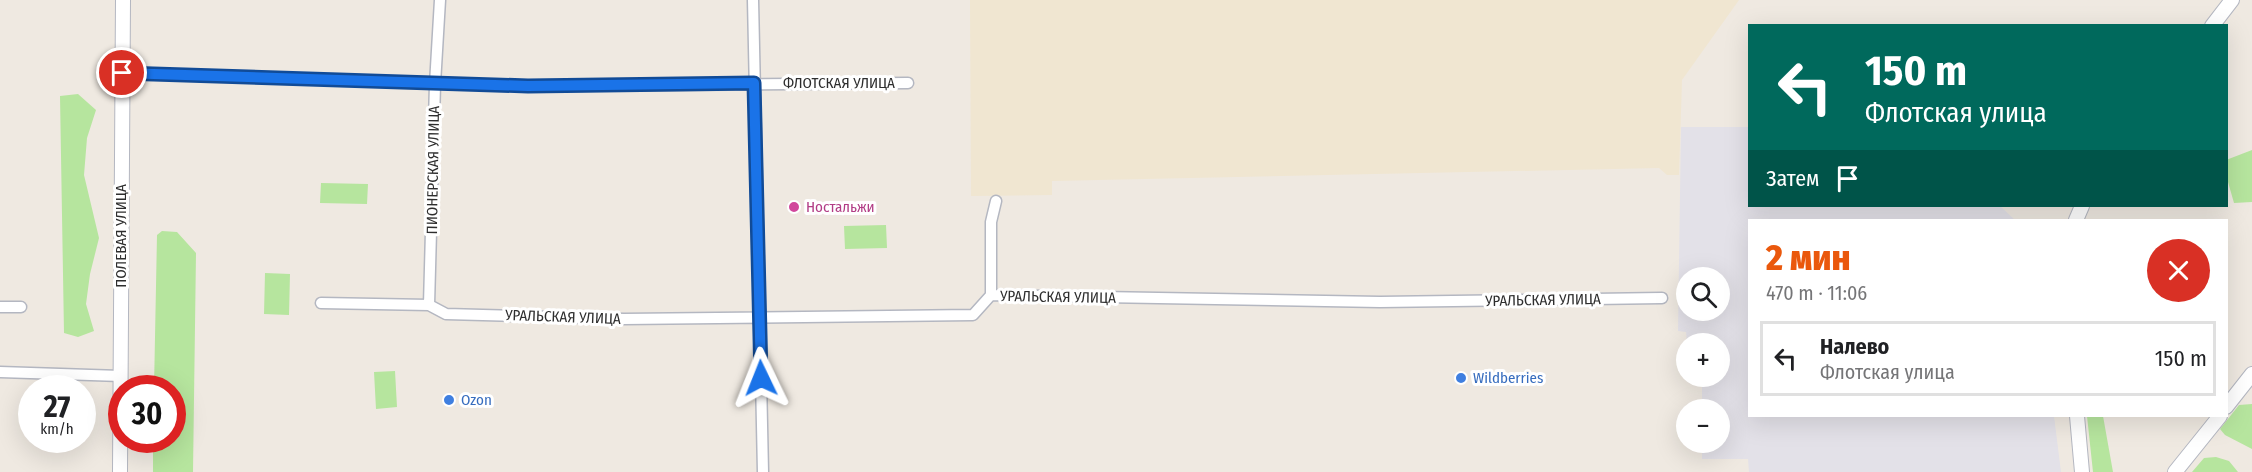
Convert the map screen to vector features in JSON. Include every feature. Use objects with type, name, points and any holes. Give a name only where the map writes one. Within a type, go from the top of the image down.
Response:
[{"type":"street","name":"ПОЛЕВАЯ УЛИЦА","points":[[121,375],[123,0]]},
{"type":"street","name":"ПИОНЕРСКАЯ УЛИЦА","points":[[429,305],[435,84],[440,0]]},
{"type":"street","points":[[753,0],[763,472]]},
{"type":"street","points":[[2214,24],[2232,0]]},
{"type":"street","name":"ФЛОТСКАЯ УЛИЦА","points":[[122,73],[539,86],[908,83]]},
{"type":"street","points":[[991,295],[991,222],[996,201]]},
{"type":"street","name":"УРАЛЬСКАЯ УЛИЦА","points":[[321,303],[429,305],[446,314],[624,319],[973,315],[991,295],[1380,302],[1662,298]]},
{"type":"street","points":[[0,307],[21,307]]},
{"type":"street","points":[[0,372],[108,376]]},
{"type":"street","points":[[2228,404],[2252,374]]},
{"type":"street","points":[[2077,417],[2082,472]]},
{"type":"street","points":[[2175,472],[2219,417]]},
{"type":"street","name":"ПОЛЕВАЯ УЛИЦА","points":[[120,453],[120,472]]},
{"type":"shaded area","points":[[970,0],[1739,0],[1682,80],[1679,175],[1667,175],[1659,168],[1052,181],[1052,195],[971,196]]},
{"type":"shaded area","points":[[1681,127],[1748,127],[1748,207],[2001,207],[2014,219],[1748,219],[1748,417],[2054,417],[2061,472],[1749,472],[1748,459],[1702,459],[1702,453],[1730,453],[1730,399],[1702,399],[1702,387],[1730,387],[1730,333],[1678,331],[1678,321],[1730,321],[1730,267],[1679,267]]},
{"type":"green space","points":[[78,94],[96,110],[87,138],[84,175],[99,238],[90,274],[86,304],[94,331],[78,337],[64,333],[60,96]]},
{"type":"green space","points":[[2252,150],[2252,202],[2234,203],[2228,182],[2228,159]]},
{"type":"green space","points":[[321,183],[368,184],[367,204],[320,203]]},
{"type":"green space","points":[[886,225],[887,248],[845,249],[844,226]]},
{"type":"green space","points":[[162,231],[177,232],[196,253],[193,472],[153,472],[153,453],[186,453],[186,375],[154,375],[157,235]]},
{"type":"green space","points":[[265,273],[290,274],[289,315],[264,314]]},
{"type":"green space","points":[[395,371],[397,407],[376,409],[374,372]]},
{"type":"green space","points":[[2252,404],[2252,449],[2225,435],[2220,429],[2239,405]]},
{"type":"green space","points":[[2087,417],[2103,417],[2113,472],[2093,472]]},
{"type":"green space","points":[[2216,457],[2229,461],[2238,472],[2192,472],[2204,458]]},
{"type":"place","name":"Ностальжи","points":[[794,207]]},
{"type":"place","name":"Wildberries","points":[[1461,378]]},
{"type":"place","name":"Ozon","points":[[449,400]]},
{"type":"route","points":[[122,73],[528,86],[754,83],[761,378]]}]
